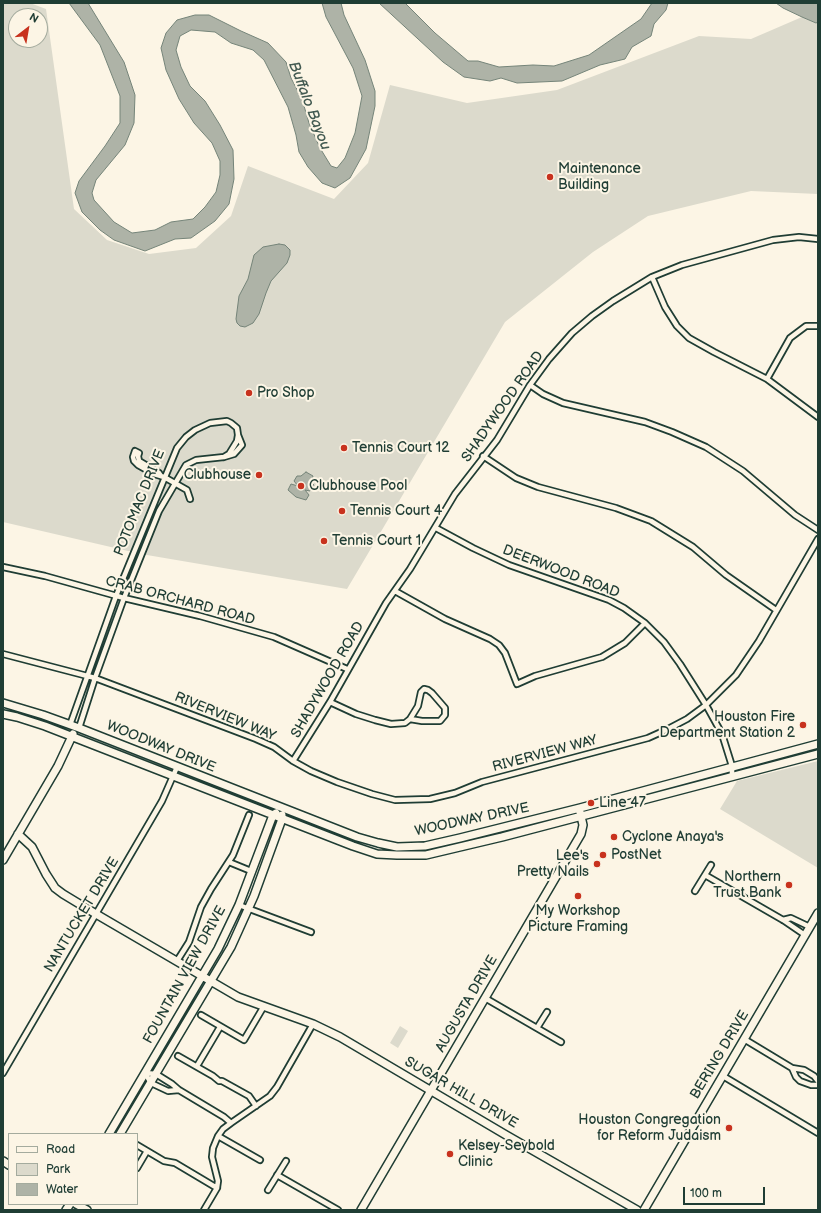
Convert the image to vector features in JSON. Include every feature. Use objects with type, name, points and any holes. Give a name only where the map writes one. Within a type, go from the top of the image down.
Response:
[{"type":"main road","name":"WOODWAY DRIVE","points":[[3,703],[79,728],[177,768],[357,837],[378,843],[397,846],[425,846],[501,828],[818,744]]},
{"type":"main road","name":"WOODWAY DRIVE","points":[[3,714],[31,721],[376,854],[426,855],[581,817],[816,755]]},
{"type":"main road","name":"POTOMAC DRIVE","points":[[70,725],[71,737]]},
{"type":"main road","name":"POTOMAC DRIVE","points":[[3,860],[58,766],[71,737],[79,728]]},
{"type":"main road","points":[[810,746],[816,755]]},
{"type":"main road","points":[[788,751],[790,761]]},
{"type":"main road","points":[[651,788],[654,797]]},
{"type":"main road","name":"AUGUSTA DRIVE","points":[[361,1210],[581,834],[583,825],[580,808]]},
{"type":"main road","points":[[273,815],[282,809]]},
{"type":"main road","name":"FOUNTAIN VIEW DRIVE","points":[[121,1133],[231,947],[248,909],[282,819],[282,809]]},
{"type":"main road","name":"FOUNTAIN VIEW DRIVE","points":[[110,1133],[218,949],[239,904],[273,815]]},
{"type":"main road","points":[[501,828],[502,837]]},
{"type":"main road","name":"SUGAR HILL DRIVE","points":[[18,834],[32,847],[55,888],[63,894],[238,997],[313,1024],[340,1037],[637,1210]]},
{"type":"main road","points":[[353,846],[357,837]]},
{"type":"main road","name":"BERING DRIVE","points":[[644,1210],[818,913]]},
{"type":"main road","points":[[78,1206],[87,1210]]},
{"type":"street","name":"SHADYWOOD ROAD","points":[[293,761],[330,702],[347,669],[386,603],[436,528],[455,494],[483,456],[497,440],[530,385],[549,359],[572,333],[613,300],[652,277],[682,265],[773,240],[799,237],[818,239]]},
{"type":"street","points":[[652,277],[665,307],[677,326],[689,338],[767,380],[818,417]]},
{"type":"street","points":[[767,380],[790,338],[806,326],[818,326]]},
{"type":"street","points":[[530,385],[543,394],[563,403],[645,422],[672,432],[706,448],[743,471],[795,515],[818,530]]},
{"type":"street","name":"POTOMAC DRIVE","points":[[70,725],[116,596],[163,477],[177,448],[186,437],[195,430],[210,423],[223,421],[235,425],[238,435],[237,441],[229,454],[224,457],[211,457],[196,460],[186,465],[159,511],[124,598],[95,678],[79,728]]},
{"type":"street","points":[[163,477],[139,461],[139,453],[136,451],[133,457],[134,461],[138,465],[187,490],[190,499]]},
{"type":"street","points":[[483,456],[516,478],[538,487],[616,508],[650,521],[693,547],[726,575],[776,610]]},
{"type":"street","name":"DEERWOOD ROAD","points":[[436,528],[509,565],[609,600],[634,614],[645,623],[664,642],[706,705],[722,734],[732,766],[732,777]]},
{"type":"street","name":"RIVERVIEW WAY","points":[[3,654],[95,678],[256,739],[274,747],[293,761],[312,771],[337,782],[372,794],[395,800],[430,799],[455,793],[482,782],[648,738],[687,719],[706,705],[736,675],[759,641],[818,539]]},
{"type":"street","name":"CRAB ORCHARD ROAD","points":[[3,567],[45,576],[116,596],[200,616],[274,637],[347,669]]},
{"type":"street","points":[[394,592],[446,619],[490,639],[499,645],[505,652],[516,684],[535,676],[602,657],[625,643],[645,623]]},
{"type":"street","points":[[330,702],[356,714],[391,724],[404,723],[410,719],[418,706],[421,692],[424,689],[432,693],[445,708],[445,715],[440,720],[422,721],[410,719]]},
{"type":"street","name":"NANTUCKET DRIVE","points":[[3,1073],[159,807],[177,768]]},
{"type":"street","points":[[177,961],[192,935],[199,912],[211,889],[237,848],[249,815]]},
{"type":"street","points":[[229,862],[251,871]]},
{"type":"street","points":[[695,892],[711,864]]},
{"type":"street","points":[[705,875],[806,935]]},
{"type":"street","points":[[239,904],[248,909],[311,932]]},
{"type":"street","points":[[783,920],[791,918],[810,927]]},
{"type":"street","points":[[485,998],[561,1042]]},
{"type":"street","points":[[201,1015],[244,1040],[264,1006]]},
{"type":"street","points":[[537,1028],[547,1012]]},
{"type":"street","points":[[204,1210],[217,1188],[218,1181],[212,1157],[213,1148],[218,1136],[223,1129],[270,1096],[277,1087],[313,1024]]},
{"type":"street","points":[[197,1066],[220,1027]]},
{"type":"street","points":[[744,1040],[792,1068],[804,1070],[814,1076],[818,1081]]},
{"type":"street","points":[[178,1056],[197,1066],[219,1081],[222,1081],[249,1096],[256,1106]]},
{"type":"street","points":[[792,1068],[796,1077],[800,1081],[811,1085],[818,1085]]},
{"type":"street","points":[[145,1073],[156,1074],[231,1123]]},
{"type":"street","points":[[145,1073],[151,1083],[168,1091],[179,1090]]},
{"type":"street","points":[[723,1076],[818,1133]]},
{"type":"street","points":[[218,1136],[260,1160]]},
{"type":"street","points":[[138,1146],[164,1161],[175,1163],[217,1188]]},
{"type":"street","points":[[138,1166],[147,1151]]},
{"type":"street","points":[[268,1190],[286,1161]]},
{"type":"street","points":[[278,1175],[338,1210]]},
{"type":"green space","points":[[3,3],[30,3],[43,8],[8,8],[8,48],[48,48],[48,23],[74,209],[107,240],[149,254],[196,248],[231,216],[248,166],[334,199],[368,163],[390,85],[467,103],[557,90],[699,36],[751,39],[802,17],[816,23],[818,22],[818,194],[751,191],[648,216],[593,252],[505,322],[347,589],[141,554],[3,522]]},
{"type":"green space","points":[[818,761],[818,868],[720,809],[737,781]]},
{"type":"green space","points":[[400,1026],[408,1031],[398,1048],[390,1043]]},
{"type":"water","points":[[69,3],[88,3],[124,62],[135,95],[134,123],[125,145],[96,180],[92,193],[94,200],[114,222],[132,233],[155,230],[171,222],[193,219],[205,207],[216,192],[220,175],[220,161],[212,143],[194,123],[179,99],[166,70],[161,48],[166,33],[177,20],[195,15],[209,15],[268,43],[286,62],[291,78],[302,99],[309,123],[320,148],[331,166],[337,168],[345,158],[355,133],[362,96],[353,68],[326,17],[322,3],[341,3],[344,15],[365,60],[375,91],[375,106],[366,149],[350,178],[335,188],[322,183],[308,167],[299,152],[288,107],[264,60],[253,50],[231,43],[215,32],[191,30],[180,36],[176,50],[181,67],[190,86],[205,101],[233,150],[234,179],[229,204],[215,221],[191,238],[175,239],[145,251],[114,240],[100,230],[82,212],[75,193],[79,181],[120,123],[120,96],[100,45]]},
{"type":"water","points":[[379,3],[405,3],[435,33],[468,61],[478,61],[499,67],[533,65],[554,66],[589,55],[641,19],[652,3],[668,3],[666,10],[654,24],[651,36],[632,47],[625,59],[600,65],[562,81],[517,83],[501,78],[490,81],[464,77],[443,62]]},
{"type":"water","points":[[776,3],[818,3],[818,22],[816,23],[802,17]]},
{"type":"water","points":[[279,244],[285,245],[290,250],[287,263],[271,281],[259,314],[253,323],[245,327],[240,326],[236,319],[239,296],[248,279],[254,255],[263,247]]},
{"type":"water","name":"Clubhouse Pool","points":[[306,472],[313,476],[311,482],[314,485],[310,491],[305,490],[309,495],[306,500],[296,497],[288,490],[291,484],[298,486],[294,481],[297,476],[301,476]]},
{"type":"place","name":"Maintenance Building","points":[[550,177]]},
{"type":"place","name":"Pro Shop","points":[[249,393]]},
{"type":"place","name":"Tennis Court 12","points":[[344,448]]},
{"type":"place","name":"Clubhouse","points":[[259,475]]},
{"type":"place","name":"Clubhouse Pool","points":[[301,486]]},
{"type":"place","name":"Tennis Court 4","points":[[342,511]]},
{"type":"place","name":"Tennis Court 1","points":[[324,541]]},
{"type":"place","name":"Houston Fire Department Station 2","points":[[803,725]]},
{"type":"place","name":"Line 47","points":[[591,803]]},
{"type":"place","name":"Cyclone Anaya's","points":[[614,837]]},
{"type":"place","name":"PostNet","points":[[603,855]]},
{"type":"place","name":"Lee's Pretty Nails","points":[[597,864]]},
{"type":"place","name":"Northern Trust Bank","points":[[789,885]]},
{"type":"place","name":"My Workshop Picture Framing","points":[[578,896]]},
{"type":"place","name":"Houston Congregation for Reform Judaism","points":[[729,1128]]},
{"type":"place","name":"Kelsey-Seybold Clinic","points":[[450,1154]]},
{"type":"water label","name":"Buffalo Bayou","points":[[309,106]]}]
